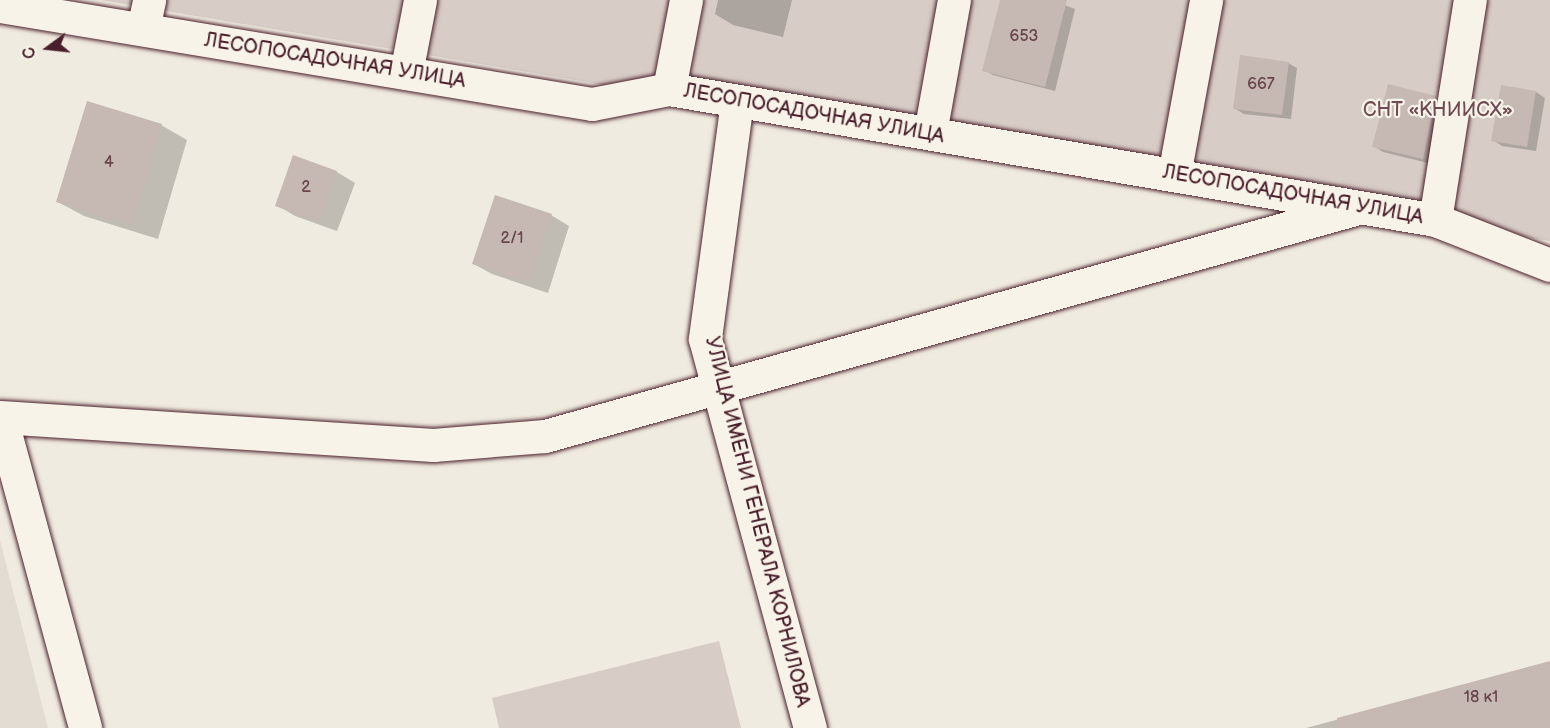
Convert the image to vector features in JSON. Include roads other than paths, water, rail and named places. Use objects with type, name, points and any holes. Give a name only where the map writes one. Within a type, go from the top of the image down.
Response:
[{"type":"street","points":[[406,73],[420,0]]},
{"type":"street","points":[[669,89],[686,0]]},
{"type":"street","points":[[930,133],[954,0]]},
{"type":"street","points":[[1174,175],[1206,0]]},
{"type":"street","points":[[1435,220],[1470,0]]},
{"type":"street","name":"ЛЕСОПОСАДОЧНАЯ УЛИЦА","points":[[0,6],[146,15],[406,73],[592,104],[669,89],[1435,220],[1550,265]]},
{"type":"street","name":"УЛИЦА ИМЕНИ ГЕНЕРАЛА КОРНИЛОВА","points":[[737,101],[705,339],[810,728]]},
{"type":"street","points":[[85,728],[1,417],[434,445],[545,436],[1362,207]]},
{"type":"park label","name":"СНТ «КНИИСХ»","points":[[1438,110]]}]
